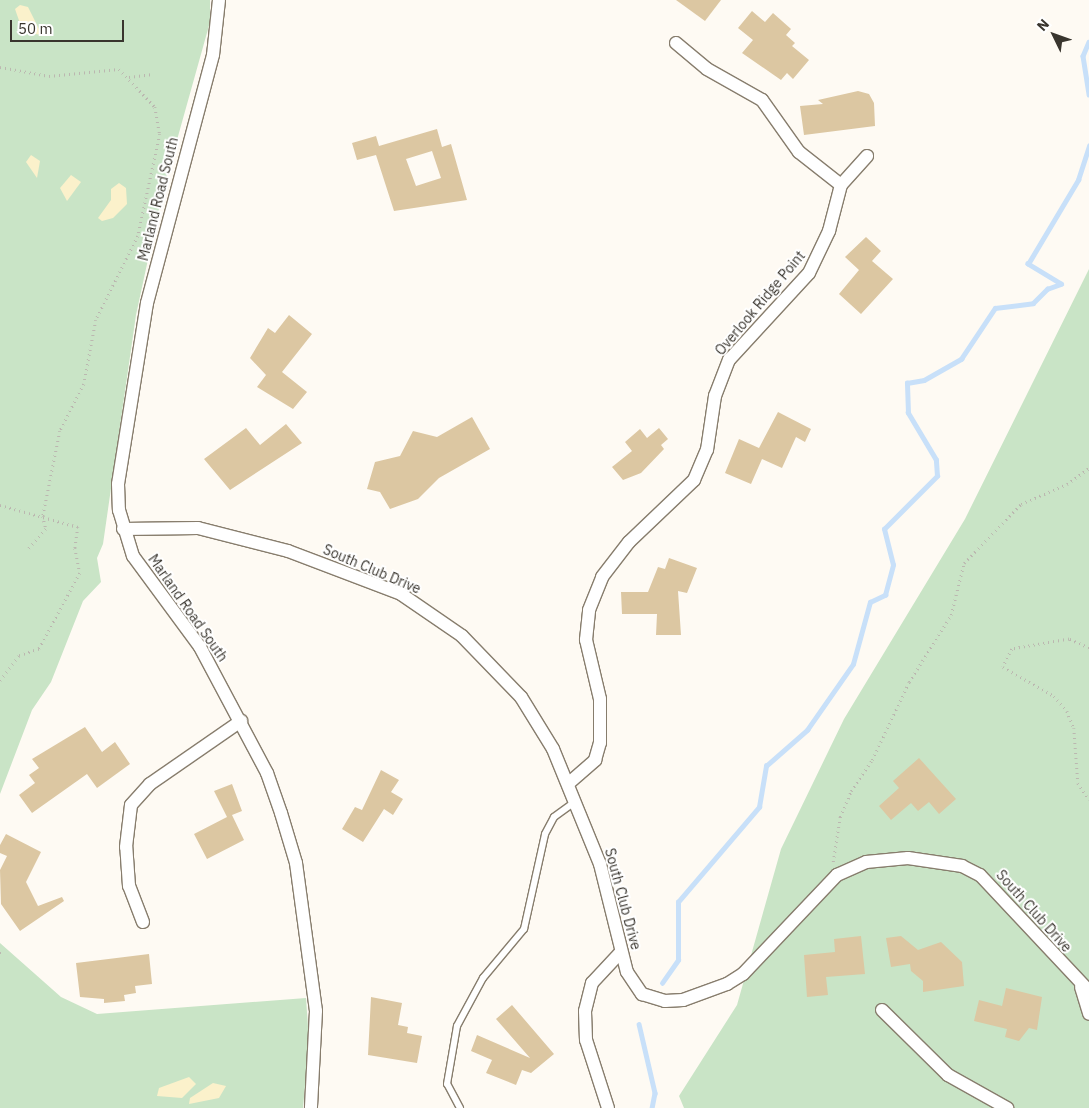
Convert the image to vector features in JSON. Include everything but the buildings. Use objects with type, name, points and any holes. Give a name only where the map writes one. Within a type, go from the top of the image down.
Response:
[{"type":"street","name":"Marland Road South","points":[[219,0],[213,55],[147,303],[118,484],[123,529],[134,556],[200,647],[241,720],[267,773],[296,864],[316,1012],[311,1108]]},
{"type":"street","points":[[676,42],[707,69],[762,100],[799,152],[841,185]]},
{"type":"street","name":"Overlook Ridge Point","points":[[569,783],[595,760],[600,743],[600,699],[586,640],[589,610],[602,577],[629,542],[694,480],[707,450],[720,377],[734,354],[818,258],[841,185],[867,156]]},
{"type":"street","name":"South Club Drive","points":[[123,529],[174,525],[218,531],[297,554],[401,594],[462,636],[521,697],[569,783],[600,864],[620,953],[642,994],[665,1001],[702,996],[743,974],[837,875],[886,858],[962,866],[995,888],[1085,989],[1089,1014]]},
{"type":"street","points":[[144,922],[129,886],[126,847],[131,805],[150,784],[241,720]]},
{"type":"street","points":[[608,1108],[586,1040],[585,1011],[592,983],[620,953]]},
{"type":"street","points":[[882,1010],[948,1075],[1007,1108]]},
{"type":"lane","points":[[460,1108],[447,1084],[457,1026],[483,978],[524,929],[554,817],[576,802]]},
{"type":"path","points":[[0,67],[49,76],[119,69],[128,76],[155,107],[159,144],[138,236],[96,320],[84,384],[60,431],[43,516],[46,529],[27,551]]},
{"type":"path","points":[[128,76],[153,74]]},
{"type":"path","points":[[837,875],[831,858],[840,817],[894,709],[951,615],[964,563],[1021,504],[1067,484],[1089,468]]},
{"type":"path","points":[[0,506],[43,516],[78,527],[75,548],[80,573],[39,649],[19,656],[0,681]]},
{"type":"path","points":[[1089,648],[1069,639],[1012,649],[1003,667],[1054,696],[1067,711],[1074,728],[1078,783],[1089,800]]},
{"type":"green space","points":[[0,0],[210,0],[210,22],[163,190],[136,315],[103,544],[97,558],[101,582],[83,601],[51,682],[32,710],[0,794]]},
{"type":"green space","points":[[1089,269],[1089,1108],[684,1108],[679,1096],[737,1005],[781,849],[844,719],[965,519]]},
{"type":"green space","points":[[0,943],[61,997],[97,1014],[306,998],[309,1041],[303,1108],[0,1108]]},
{"type":"sand","points":[[20,5],[28,7],[42,35],[23,32],[15,9]]},
{"type":"sand","points":[[31,155],[40,161],[37,178],[26,162]]},
{"type":"sand","points":[[71,175],[81,182],[67,201],[60,188]]},
{"type":"sand","points":[[119,183],[126,188],[127,204],[113,218],[102,221],[98,218],[111,200],[111,189]]},
{"type":"sand","points":[[189,1077],[196,1084],[182,1098],[157,1096],[159,1088]]},
{"type":"sand","points":[[213,1083],[226,1086],[219,1098],[189,1104],[190,1098]]},
{"type":"waterway","points":[[1089,42],[1083,56],[1089,95]]},
{"type":"waterway","points":[[662,983],[678,960],[678,902],[759,807],[766,766],[807,730],[853,664],[870,602],[885,595],[893,565],[884,529],[937,476],[936,460],[908,413],[907,383],[924,380],[961,359],[995,308],[1033,303],[1047,289],[1061,284],[1028,264],[1078,180],[1089,146]]},
{"type":"waterway","points":[[639,1024],[655,1093],[652,1108]]}]
